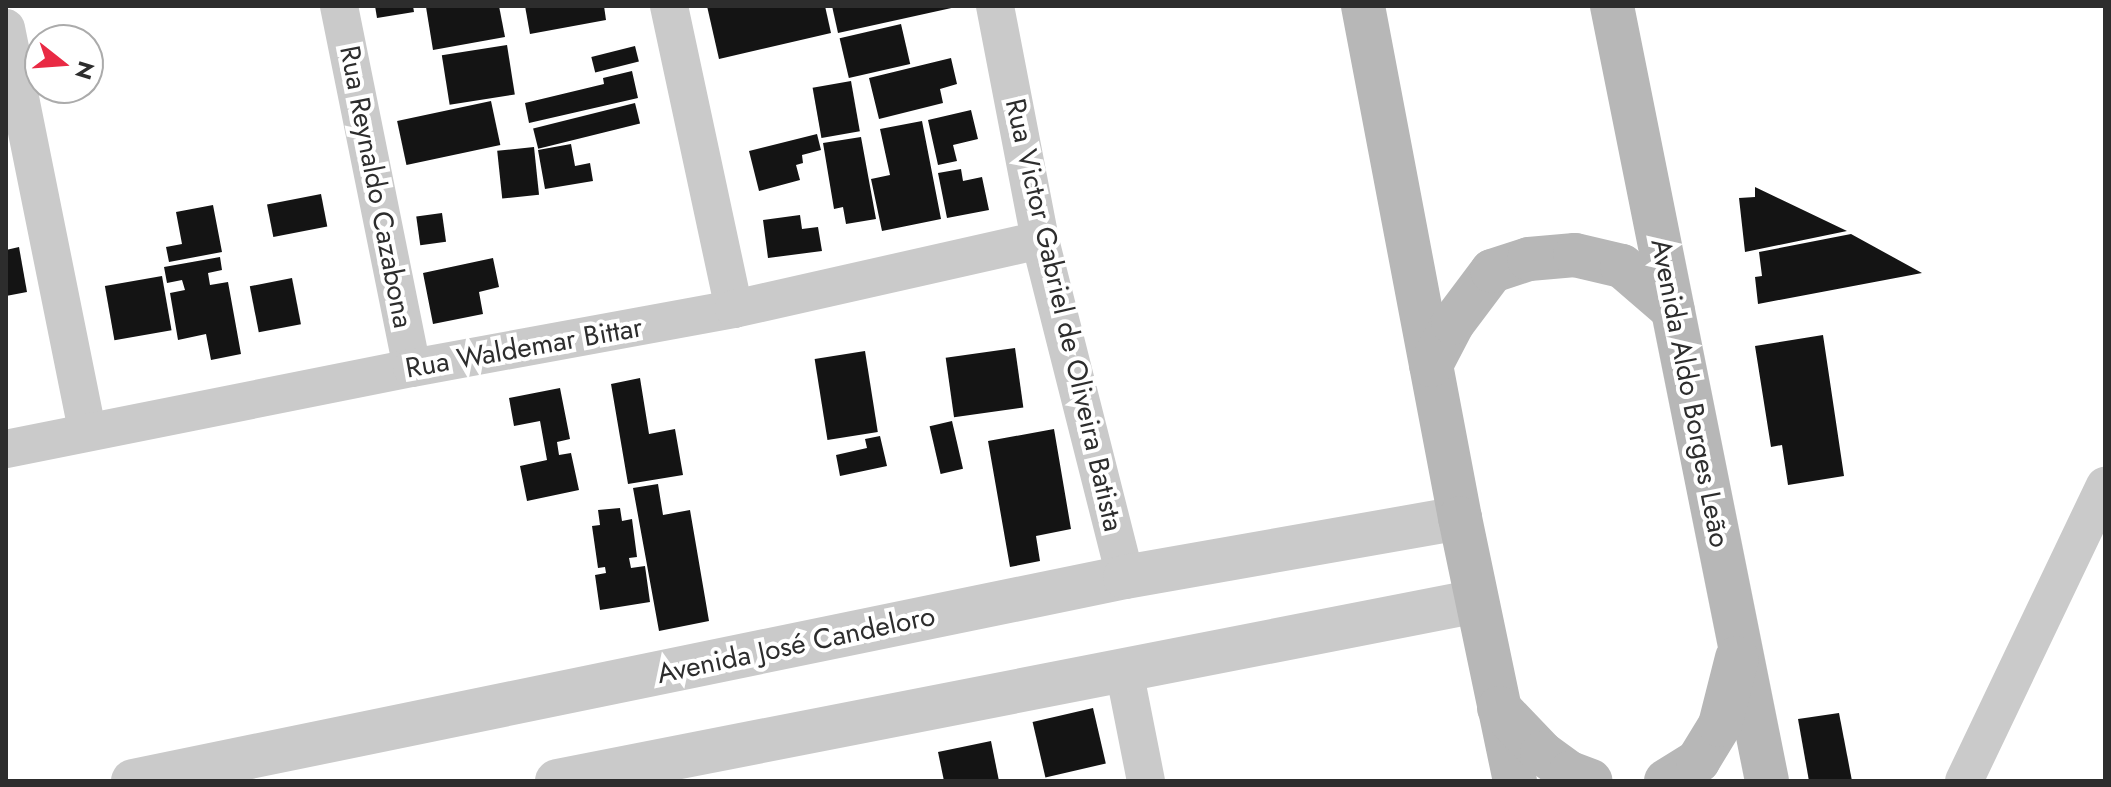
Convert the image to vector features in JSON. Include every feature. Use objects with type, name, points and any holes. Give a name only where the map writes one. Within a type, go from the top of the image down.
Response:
[{"type":"main road","points":[[1363,6],[1460,518],[1515,781]]},
{"type":"main road","name":"Avenida Aldo Borges Leão","points":[[1612,6],[1767,781]]},
{"type":"main road","points":[[1431,365],[1453,323],[1492,271],[1529,259],[1575,255],[1622,266],[1673,310]]},
{"type":"main road","points":[[1666,781],[1698,761],[1720,725],[1740,644]]},
{"type":"main road","points":[[1499,708],[1542,753],[1570,773],[1591,781]]},
{"type":"street","name":"Rua Reynaldo Cazabona","points":[[339,6],[412,368]]},
{"type":"street","points":[[669,6],[734,309]]},
{"type":"street","name":"Rua Victor Gabriel de Oliveira Batista","points":[[995,6],[1040,240],[1125,577]]},
{"type":"street","points":[[6,28],[87,431]]},
{"type":"street","name":"Rua Waldemar Bittar","points":[[6,449],[412,368],[734,309],[1040,240]]},
{"type":"street","points":[[1964,781],[2105,486]]},
{"type":"street","name":"Avenida José Candeloro","points":[[133,781],[1125,577],[1460,518]]},
{"type":"street","points":[[557,781],[1477,601]]},
{"type":"street","points":[[1124,670],[1146,781]]},
{"type":"building","points":[[375,6],[413,6],[414,12],[377,18]]},
{"type":"building","points":[[499,6],[505,37],[433,50],[426,7]]},
{"type":"building","points":[[525,6],[604,6],[606,20],[530,34]]},
{"type":"building","points":[[707,6],[825,6],[831,33],[719,59]]},
{"type":"building","points":[[832,6],[956,6],[956,7],[838,33]]},
{"type":"building","points":[[901,24],[910,64],[849,78],[840,38]]},
{"type":"building","points":[[507,45],[515,94],[450,105],[442,55]]},
{"type":"building","points":[[635,46],[639,62],[595,72],[591,57]]},
{"type":"building","points":[[951,58],[957,84],[940,89],[943,103],[879,119],[869,78]]},
{"type":"building","points":[[632,71],[638,98],[529,123],[525,103],[604,84],[603,78]]},
{"type":"building","points":[[851,81],[860,131],[821,138],[813,88]]},
{"type":"building","points":[[491,101],[500,145],[406,165],[397,121]]},
{"type":"building","points":[[635,103],[640,123],[538,149],[533,128]]},
{"type":"building","points":[[971,110],[978,139],[953,145],[957,161],[938,165],[928,120]]},
{"type":"building","points":[[922,121],[941,219],[882,231],[871,179],[890,175],[880,129]]},
{"type":"building","points":[[817,134],[821,150],[802,155],[803,163],[796,165],[800,180],[759,191],[749,151]]},
{"type":"building","points":[[861,137],[876,219],[846,224],[843,207],[834,209],[823,143]]},
{"type":"building","points":[[571,144],[575,166],[590,163],[593,181],[545,189],[538,150]]},
{"type":"building","points":[[534,147],[539,195],[502,199],[497,151]]},
{"type":"building","points":[[961,169],[963,181],[982,177],[989,210],[947,218],[938,173]]},
{"type":"building","points":[[1755,187],[1847,231],[1745,252],[1739,198],[1755,197]]},
{"type":"building","points":[[321,194],[327,226],[273,237],[267,204]]},
{"type":"building","points":[[213,205],[222,252],[169,262],[166,247],[182,244],[176,212]]},
{"type":"building","points":[[442,213],[446,242],[420,245],[416,217]]},
{"type":"building","points":[[800,215],[802,229],[818,227],[822,251],[768,258],[763,220]]},
{"type":"building","points":[[1851,234],[1922,273],[1758,304],[1755,277],[1762,276],[1759,252]]},
{"type":"building","points":[[19,247],[27,292],[6,296],[6,250]]},
{"type":"building","points":[[220,257],[222,270],[208,273],[210,285],[228,282],[241,354],[211,360],[206,334],[178,340],[170,293],[185,290],[182,280],[167,283],[164,267]]},
{"type":"building","points":[[493,258],[499,287],[479,292],[483,314],[433,324],[423,273]]},
{"type":"building","points":[[162,276],[172,330],[114,340],[105,286]]},
{"type":"building","points":[[292,278],[301,324],[259,332],[250,286]]},
{"type":"building","points":[[1823,335],[1844,476],[1788,485],[1782,445],[1771,447],[1755,346]]},
{"type":"building","points":[[1015,348],[1023,407],[954,417],[946,358]]},
{"type":"building","points":[[865,351],[878,432],[827,440],[815,359]]},
{"type":"building","points":[[640,378],[649,434],[675,429],[683,475],[628,484],[611,384]]},
{"type":"building","points":[[560,388],[570,439],[557,442],[559,455],[571,453],[579,490],[527,501],[520,466],[547,460],[540,421],[514,426],[509,398]]},
{"type":"building","points":[[952,421],[963,469],[941,474],[930,426]]},
{"type":"building","points":[[1054,429],[1071,529],[1036,536],[1040,561],[1010,567],[988,441]]},
{"type":"building","points":[[880,436],[887,466],[840,476],[836,455],[867,448],[865,439]]},
{"type":"building","points":[[658,484],[663,515],[690,510],[709,621],[659,631],[633,488]]},
{"type":"building","points":[[620,508],[622,521],[632,519],[637,557],[629,558],[631,568],[645,566],[650,602],[600,610],[595,575],[606,573],[605,567],[598,568],[592,526],[600,525],[598,510]]},
{"type":"building","points":[[1093,708],[1106,764],[1045,777],[1033,722]]},
{"type":"building","points":[[1839,713],[1852,781],[1809,781],[1798,719]]},
{"type":"building","points":[[991,741],[999,781],[944,781],[938,752]]}]
